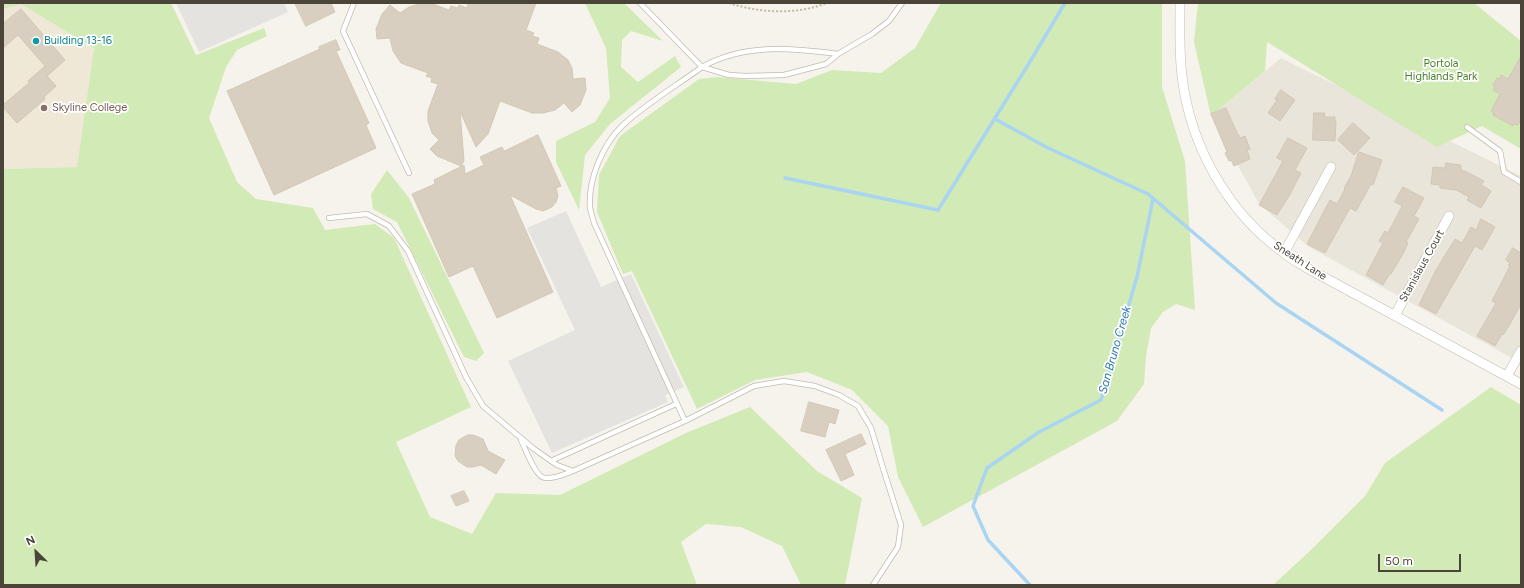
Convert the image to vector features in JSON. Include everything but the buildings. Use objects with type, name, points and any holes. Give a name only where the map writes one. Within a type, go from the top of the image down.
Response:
[{"type":"street","name":"Sneath Lane","points":[[1180,3],[1180,48],[1182,75],[1186,102],[1193,127],[1202,152],[1214,175],[1242,213],[1263,236],[1284,253],[1307,268],[1521,384]]},
{"type":"street","points":[[1284,253],[1331,167]]},
{"type":"street","name":"Stanislaus Court","points":[[1395,315],[1449,216]]},
{"type":"street","points":[[1507,376],[1521,351]]},
{"type":"lane","points":[[354,3],[343,31],[409,174]]},
{"type":"lane","points":[[640,3],[702,67],[729,75],[746,76],[784,75],[826,64],[838,54],[872,34],[889,21],[902,3]]},
{"type":"lane","points":[[685,422],[594,223],[590,209],[591,192],[600,158],[622,126],[636,114],[702,67],[713,61],[741,51],[796,48],[838,54]]},
{"type":"lane","points":[[1467,127],[1500,151],[1504,172],[1521,182]]},
{"type":"lane","points":[[329,218],[367,214],[389,226],[408,251],[466,377],[483,406],[520,438],[551,461],[573,471]]},
{"type":"lane","points":[[520,438],[529,458],[540,476],[544,479],[573,471],[685,422],[754,386],[784,382],[815,386],[839,394],[858,406],[871,428],[901,524],[898,547],[873,585]]},
{"type":"lane","points":[[551,461],[676,404]]},
{"type":"path","points":[[729,3],[753,9],[797,10],[827,3]]},
{"type":"shaded area","name":"Skyline College","points":[[3,3],[40,3],[94,48],[77,167],[3,169]]},
{"type":"shaded area","points":[[176,3],[284,3],[288,12],[199,52]]},
{"type":"shaded area","points":[[1281,58],[1521,176],[1521,363],[1309,247],[1259,204],[1211,116]]},
{"type":"shaded area","points":[[566,211],[601,287],[631,274],[684,387],[665,395],[668,402],[552,453],[508,361],[575,330],[527,228]]},
{"type":"green space","points":[[3,3],[171,3],[196,55],[264,28],[267,36],[237,50],[226,67],[209,118],[237,182],[256,199],[313,208],[325,230],[375,224],[394,238],[471,407],[396,442],[430,517],[472,534],[496,493],[560,495],[686,433],[750,407],[817,471],[862,498],[845,585],[801,585],[782,546],[741,527],[706,524],[681,542],[697,585],[3,585],[3,169],[77,167],[94,48],[21,4],[3,9]]},
{"type":"green space","points":[[585,3],[624,3],[663,41],[631,31],[622,40],[621,67],[638,82],[675,56],[681,67],[610,124],[585,155],[579,210],[556,162],[556,141],[595,122],[610,98],[606,48]]},
{"type":"green space","points":[[941,3],[1162,3],[1162,87],[1185,161],[1195,310],[1176,304],[1163,312],[1151,328],[1146,356],[1144,384],[1117,421],[923,527],[898,477],[888,426],[852,390],[807,372],[755,380],[697,409],[632,271],[623,274],[597,212],[599,175],[620,136],[699,79],[717,77],[796,84],[832,70],[881,73],[915,48]]},
{"type":"green space","name":"Portola Highlands Park","points":[[1198,3],[1474,3],[1521,41],[1521,149],[1482,126],[1437,147],[1267,42],[1265,71],[1211,116],[1194,42]]},
{"type":"green space","points":[[387,170],[409,198],[484,353],[476,361],[464,357],[397,222],[373,209],[371,194]]},
{"type":"green space","points":[[1491,387],[1521,405],[1521,585],[1273,585],[1311,550],[1365,496],[1385,463]]},
{"type":"waterway","name":"San Bruno Creek","points":[[785,178],[938,210],[1065,3]]},
{"type":"waterway","name":"San Bruno Creek","points":[[995,119],[1048,148],[1148,194],[1276,303],[1442,410]]},
{"type":"waterway","name":"San Bruno Creek","points":[[1030,585],[988,540],[973,506],[987,468],[1039,432],[1101,400],[1137,277],[1153,199]]},
{"type":"place","name":"Building 13-16","points":[[36,41]]},
{"type":"place","name":"Skyline College","points":[[44,108]]}]
